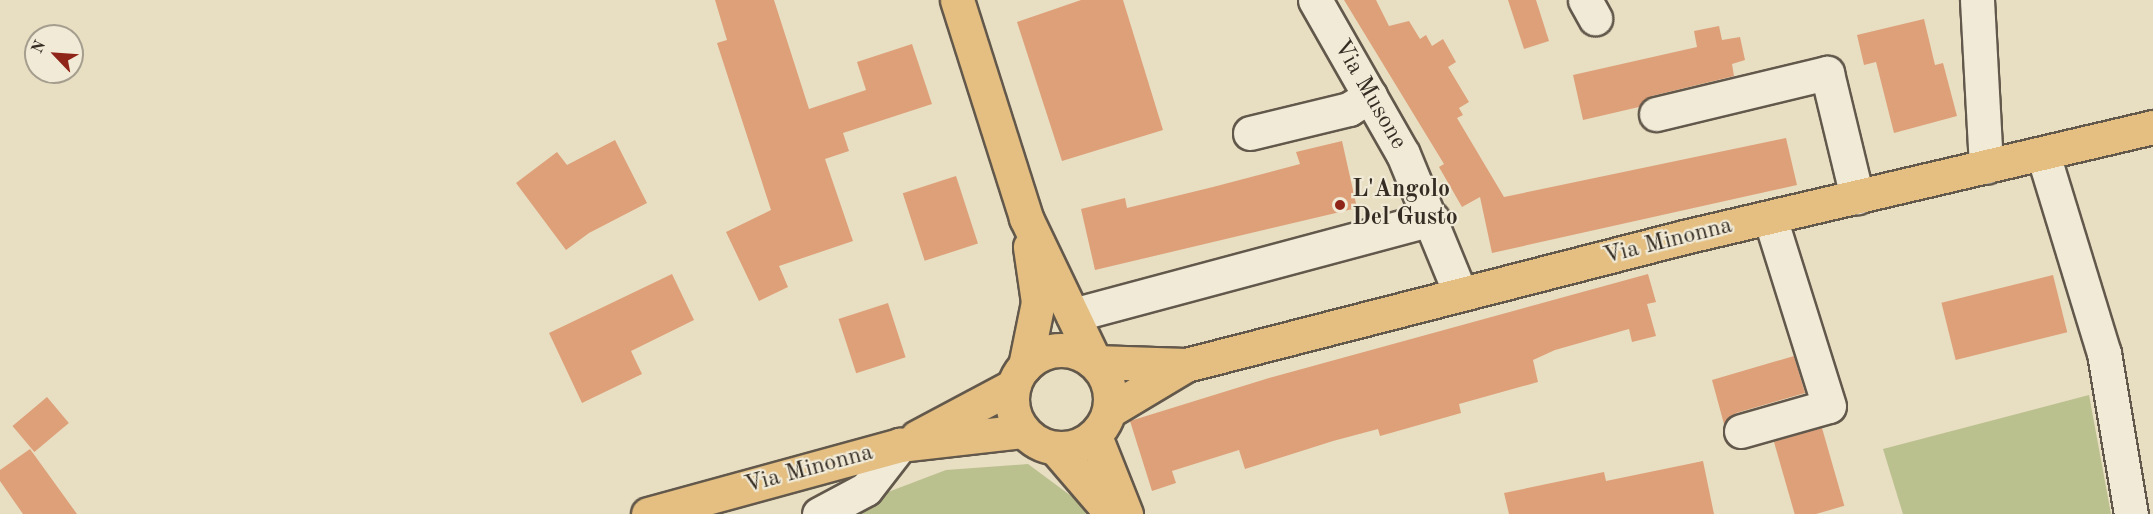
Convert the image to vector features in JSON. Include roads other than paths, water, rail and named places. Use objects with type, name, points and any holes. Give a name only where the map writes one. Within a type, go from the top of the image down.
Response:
[{"type":"main road","points":[[957,0],[1026,219],[1108,385],[1102,423],[1126,514]]},
{"type":"main road","name":"Via Minonna","points":[[900,446],[1019,376],[1059,349],[1095,362],[1185,365],[1460,293],[2153,127]]},
{"type":"main road","points":[[1026,219],[1038,302],[1019,376],[1015,418],[1023,431],[1056,449],[1112,514]]},
{"type":"main road","name":"Via Minonna","points":[[1056,449],[1083,444],[1102,423],[1185,365]]},
{"type":"main road","name":"Via Minonna","points":[[648,514],[900,446],[1023,431]]},
{"type":"street","name":"Via Musone","points":[[1315,0],[1370,96],[1432,219],[1460,293]]},
{"type":"street","points":[[1977,0],[1986,167]]},
{"type":"street","points":[[1656,114],[1827,73],[1857,197]]},
{"type":"street","points":[[1250,133],[1349,108],[1370,96]]},
{"type":"street","points":[[2043,154],[2104,353],[2131,514]]},
{"type":"street","points":[[1741,431],[1829,405],[1770,218]]},
{"type":"street","points":[[1073,315],[1432,219]]},
{"type":"street","points":[[819,514],[866,489],[900,446]]},
{"type":"place","name":"L'Angolo Del Gusto","points":[[1340,205]]}]
